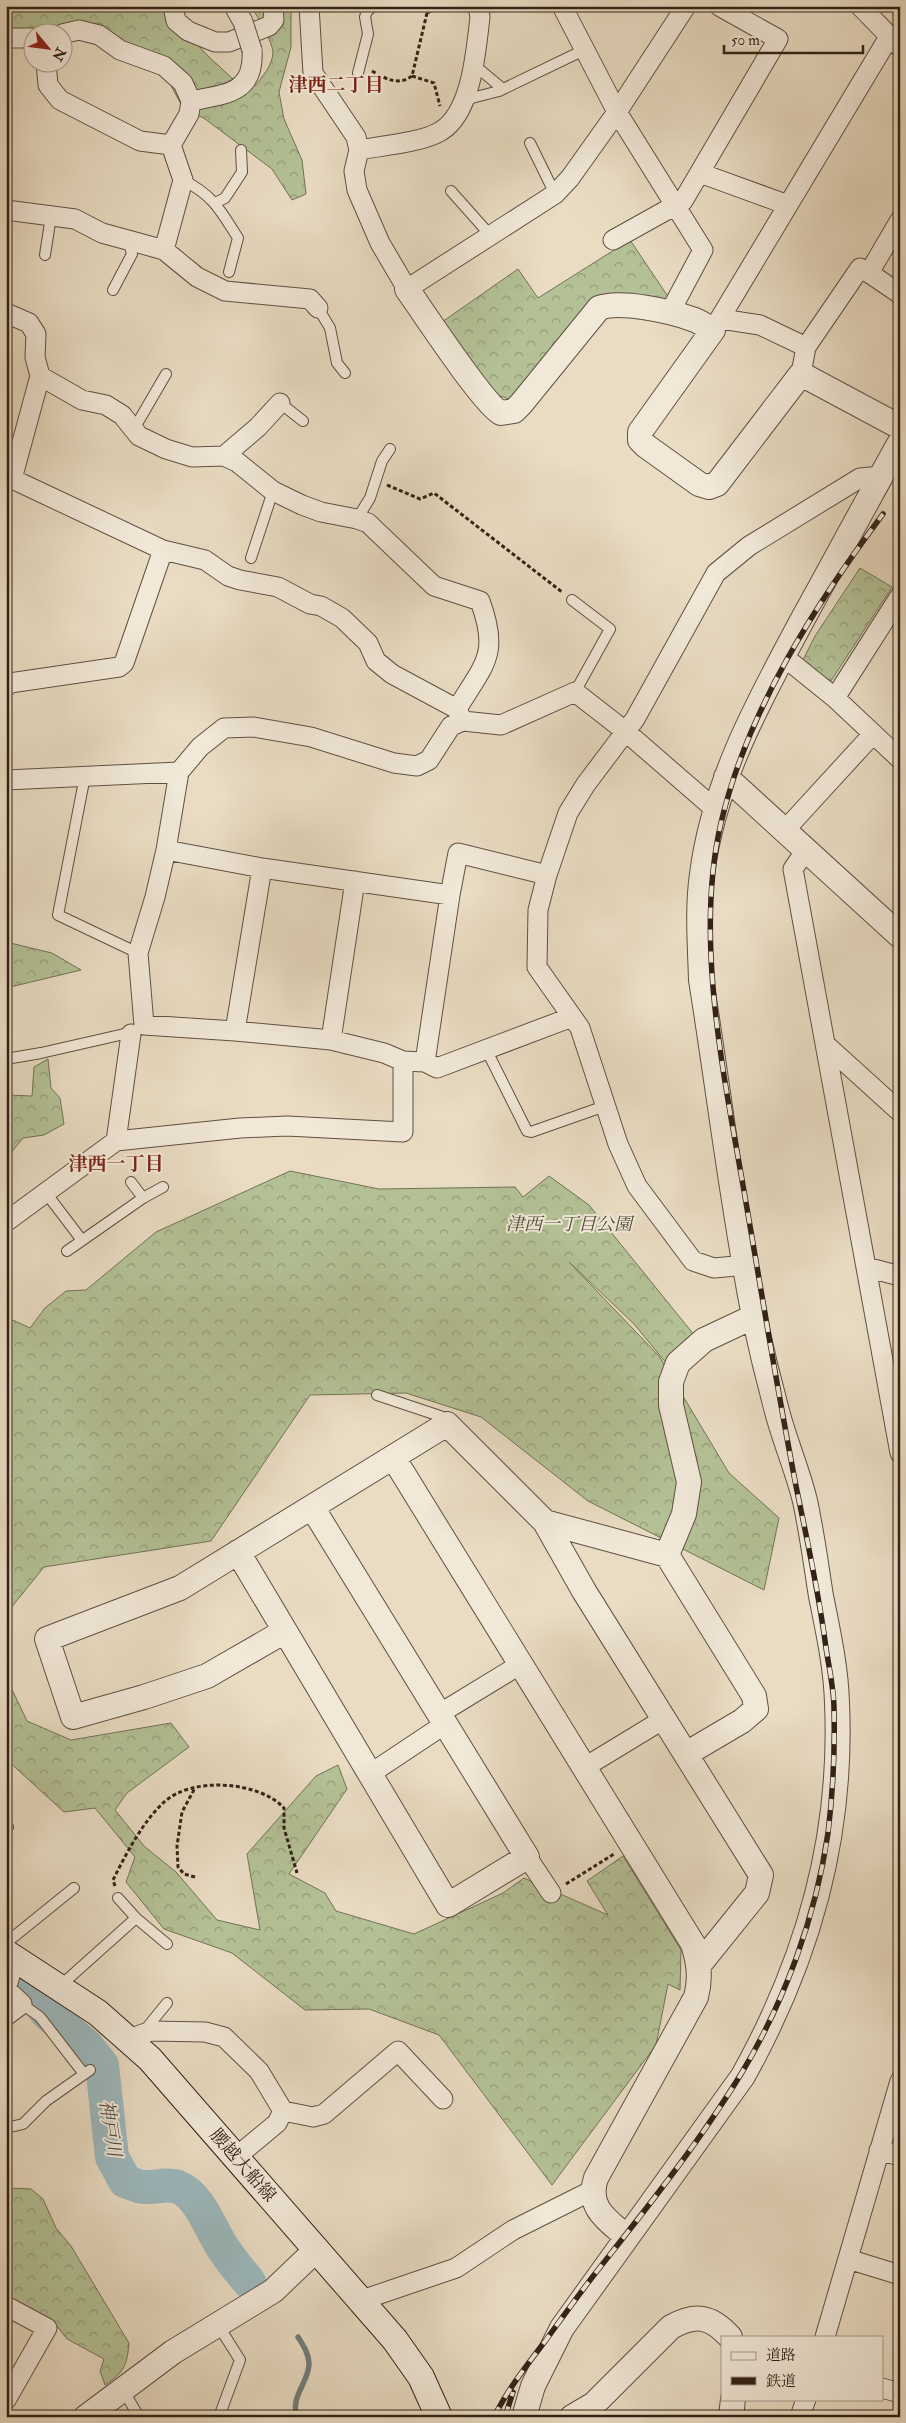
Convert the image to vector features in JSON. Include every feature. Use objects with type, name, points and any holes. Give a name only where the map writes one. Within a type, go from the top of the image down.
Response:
[{"type":"main road","name":"腰越大船線","points":[[9,1952],[98,2013],[137,2036],[236,2157],[395,2340],[421,2377],[440,2417]]},
{"type":"street","points":[[173,6],[176,20],[188,31],[215,42],[229,42],[270,26],[274,20],[274,6]]},
{"type":"street","points":[[309,6],[313,73],[356,137],[359,150],[354,171],[357,190],[380,244],[407,289],[462,366],[491,404],[501,413],[514,411],[522,404],[599,308],[612,305],[670,312],[717,325],[760,325],[806,347]]},
{"type":"street","points":[[359,150],[416,139],[442,131],[451,121],[464,100],[473,64],[480,17],[478,6]]},
{"type":"street","points":[[562,6],[617,112],[703,250],[670,312]]},
{"type":"street","points":[[407,289],[555,194],[570,178],[617,112],[686,6]]},
{"type":"street","points":[[613,240],[682,201],[778,39],[719,6]]},
{"type":"street","points":[[860,6],[894,42],[788,206],[717,325],[640,432],[640,440],[700,484],[709,487],[717,484],[801,374],[806,347],[860,268],[900,294]]},
{"type":"street","points":[[191,102],[236,90],[250,74],[253,64],[252,50],[239,14]]},
{"type":"street","points":[[72,32],[79,30],[99,35],[120,50],[164,66],[183,83],[191,102],[189,114],[171,145],[183,180],[164,250]]},
{"type":"street","points":[[6,38],[22,38]]},
{"type":"street","points":[[47,72],[48,85],[60,100],[140,141],[171,145]]},
{"type":"street","points":[[700,173],[788,206]]},
{"type":"street","points":[[6,210],[74,219],[102,233],[164,250],[197,278],[225,291],[310,299],[318,308]]},
{"type":"street","points":[[869,273],[900,220]]},
{"type":"street","points":[[6,313],[30,323],[36,334],[35,357],[40,376],[9,477],[163,550],[205,560],[228,576],[278,587],[310,604],[321,606],[342,618],[368,643],[376,661],[392,674],[460,715],[501,725],[575,692],[625,731],[716,810]]},
{"type":"street","points":[[801,374],[900,427]]},
{"type":"street","points":[[40,376],[82,400],[106,405],[122,415],[139,436],[166,449],[192,457],[224,456],[237,462],[273,491],[321,512],[368,523],[422,577],[434,586],[480,601],[489,634],[488,658],[460,715],[429,760],[417,766],[394,763],[311,736],[254,727],[224,728],[200,747],[179,772],[166,850],[138,953],[138,1029],[116,1141]]},
{"type":"street","points":[[224,456],[258,427],[280,403]]},
{"type":"street","points":[[524,2417],[533,2386],[562,2328],[743,2076],[765,2037],[807,1936],[819,1894],[831,1832],[837,1747],[837,1702],[832,1657],[804,1500],[777,1412],[754,1316],[701,980],[699,925],[702,875],[716,810],[726,777],[741,739],[783,656],[900,442]]},
{"type":"street","points":[[746,1265],[714,1268],[694,1261],[637,1186],[618,1144],[580,1028],[537,967],[538,910],[547,874],[568,813],[586,784],[635,719],[716,573],[749,546],[860,478],[881,476]]},
{"type":"street","points":[[6,687],[10,683],[120,667],[124,663],[163,550]]},
{"type":"street","points":[[835,698],[900,596]]},
{"type":"street","points":[[783,656],[835,698],[900,759]]},
{"type":"street","points":[[785,830],[873,734]]},
{"type":"street","points":[[6,780],[179,772]]},
{"type":"street","points":[[726,777],[900,936]]},
{"type":"street","points":[[166,850],[262,868],[450,895]]},
{"type":"street","points":[[806,850],[793,869],[866,1267],[894,1386],[900,1452]]},
{"type":"street","points":[[425,1062],[458,853],[547,874]]},
{"type":"street","points":[[235,1030],[262,868]]},
{"type":"street","points":[[332,1040],[355,881]]},
{"type":"street","points":[[138,1029],[235,1030],[332,1040],[384,1053],[403,1061],[425,1062],[437,1068],[572,1017]]},
{"type":"street","points":[[825,1044],[900,1112]]},
{"type":"street","points":[[7,1221],[116,1141],[240,1128],[287,1126],[403,1132],[403,1061]]},
{"type":"street","points":[[866,1267],[900,1276]]},
{"type":"street","points":[[667,1555],[684,1514],[689,1482],[671,1405],[671,1382],[678,1363],[704,1340],[754,1316]]},
{"type":"street","points":[[285,1631],[207,1676],[144,1697],[73,1717],[47,1638],[180,1588],[447,1424],[545,1522],[570,1566],[760,1875],[756,1893],[699,1965]]},
{"type":"street","points":[[393,1457],[633,1843],[693,1944],[699,1965],[700,1982],[696,1997],[596,2178],[591,2191],[595,2205],[608,2221],[627,2238]]},
{"type":"street","points":[[312,1507],[551,1893]]},
{"type":"street","points":[[545,1522],[667,1555],[754,1696],[756,1709],[742,1721],[686,1754]]},
{"type":"street","points":[[238,1552],[448,1904],[527,1857]]},
{"type":"street","points":[[370,1774],[442,1719],[521,1664]]},
{"type":"street","points":[[585,1767],[664,1719]]},
{"type":"street","points":[[6,2016],[22,2004],[6,1989],[9,1952]]},
{"type":"street","points":[[137,2036],[151,2031],[205,2032],[224,2036],[259,2071],[284,2111],[313,2117],[324,2114],[398,2052],[443,2099]]},
{"type":"street","points":[[825,2336],[900,2081]]},
{"type":"street","points":[[236,2157],[277,2123],[284,2111]]},
{"type":"street","points":[[879,2150],[900,2156]]},
{"type":"street","points":[[362,2300],[456,2268],[513,2230],[591,2191]]},
{"type":"street","points":[[86,2417],[122,2388],[174,2352],[273,2291],[317,2249]]},
{"type":"street","points":[[848,2259],[900,2275]]},
{"type":"street","points":[[6,2306],[47,2328],[6,2400]]},
{"type":"street","points":[[572,2417],[594,2404],[671,2327],[686,2319],[699,2318],[710,2321],[722,2328],[729,2336]]},
{"type":"street","points":[[884,2389],[900,2393]]},
{"type":"street","points":[[731,2417],[733,2400]]},
{"type":"street","points":[[800,2417],[806,2400]]},
{"type":"lane","points":[[359,70],[368,34],[365,17],[367,11],[374,6]]},
{"type":"lane","points":[[464,100],[503,89],[584,50]]},
{"type":"lane","points":[[473,64],[503,89]]},
{"type":"lane","points":[[530,143],[555,194]]},
{"type":"lane","points":[[216,203],[225,198],[242,172],[241,150]]},
{"type":"lane","points":[[183,180],[204,191],[216,203],[238,238],[229,272]]},
{"type":"lane","points":[[451,191],[491,236]]},
{"type":"lane","points":[[45,255],[52,216]]},
{"type":"lane","points":[[113,290],[132,254],[128,240]]},
{"type":"lane","points":[[318,308],[330,328],[337,363],[345,373]]},
{"type":"lane","points":[[134,429],[166,374]]},
{"type":"lane","points":[[280,403],[303,421]]},
{"type":"lane","points":[[357,519],[370,498],[382,461],[390,449]]},
{"type":"lane","points":[[251,558],[273,491]]},
{"type":"lane","points":[[572,600],[610,629],[575,692]]},
{"type":"lane","points":[[85,776],[58,915],[138,953]]},
{"type":"lane","points":[[6,1059],[42,1053],[138,1029]]},
{"type":"lane","points":[[486,1050],[527,1130],[531,1132],[605,1106]]},
{"type":"lane","points":[[131,1182],[142,1198]]},
{"type":"lane","points":[[67,1251],[81,1239],[142,1198],[163,1187]]},
{"type":"lane","points":[[46,1193],[81,1239]]},
{"type":"lane","points":[[376,1395],[440,1416],[447,1424]]},
{"type":"lane","points":[[9,1952],[74,1888]]},
{"type":"lane","points":[[118,1898],[136,1918],[167,1944]]},
{"type":"lane","points":[[59,1987],[136,1918]]},
{"type":"lane","points":[[137,2036],[167,2003]]},
{"type":"lane","points":[[6,2128],[23,2124],[46,2101],[87,2072],[40,2017],[22,2004]]},
{"type":"lane","points":[[218,2325],[240,2360],[219,2417]]},
{"type":"lane","points":[[122,2388],[140,2417]]},
{"type":"path","points":[[359,70],[392,81],[405,81],[412,76],[427,13],[425,6]]},
{"type":"path","points":[[427,13],[443,6]]},
{"type":"path","points":[[412,76],[434,83],[440,108]]},
{"type":"path","points":[[376,479],[420,499],[434,493],[572,600]]},
{"type":"path","points":[[118,1898],[113,1880],[148,1820],[164,1801],[189,1788],[196,1787],[234,1785],[260,1792],[276,1799],[284,1808],[284,1828],[297,1873]]},
{"type":"path","points":[[195,1877],[184,1874],[178,1866],[177,1846],[181,1817],[196,1787]]},
{"type":"path","points":[[551,1893],[633,1843]]},
{"type":"green space","points":[[6,6],[161,6],[209,57],[233,79],[255,86],[269,66],[273,52],[264,28],[250,6],[286,6],[291,11],[291,47],[279,92],[284,119],[302,160],[306,194],[292,200],[272,169],[205,119],[182,106],[169,82],[100,23],[72,25],[72,22],[22,22],[22,32],[7,34]]},
{"type":"green space","points":[[630,240],[669,298],[666,301],[602,295],[592,302],[515,396],[509,399],[497,395],[442,322],[518,269],[538,298]]},
{"type":"green space","points":[[860,568],[892,587],[831,681],[823,681],[802,662],[815,636]]},
{"type":"green space","points":[[6,942],[52,953],[81,970],[6,988]]},
{"type":"green space","points":[[48,1059],[51,1088],[60,1098],[64,1124],[44,1135],[23,1138],[6,1159],[6,1095],[32,1096],[34,1067]]},
{"type":"green space","name":"津西一丁目公園","points":[[290,1171],[379,1189],[515,1187],[523,1197],[549,1176],[589,1205],[695,1336],[667,1364],[634,1324],[569,1262],[659,1356],[729,1473],[779,1518],[764,1590],[588,1501],[481,1417],[406,1393],[310,1395],[211,1541],[44,1567],[6,1614],[6,1317],[30,1328],[45,1308],[66,1291],[86,1290],[156,1232]]},
{"type":"green space","points":[[6,1677],[27,1721],[71,1740],[171,1723],[189,1747],[127,1793],[115,1810],[144,1846],[176,1872],[217,1920],[260,1930],[247,1854],[316,1776],[338,1765],[347,1789],[289,1874],[325,1893],[336,1911],[414,1934],[503,1893],[524,1878],[608,1915],[587,1881],[623,1856],[681,1950],[680,1990],[668,1984],[656,2045],[552,2185],[439,2035],[369,2009],[305,2010],[232,1953],[164,1929],[126,1882],[135,1857],[95,1808],[64,1812],[6,1759]]},
{"type":"green space","points":[[6,2188],[31,2189],[43,2199],[56,2228],[71,2246],[129,2343],[126,2363],[120,2372],[105,2385],[100,2371],[104,2359],[67,2339],[57,2326],[6,2299]]},
{"type":"waterway","name":"神戸川","points":[[28,1989],[47,2013],[87,2046],[102,2065],[112,2157],[125,2181],[141,2187],[174,2186],[186,2192],[199,2206],[225,2251],[249,2282]]},
{"type":"waterway","name":"神戸川","points":[[298,2337],[306,2352],[309,2363],[297,2397],[296,2410],[298,2417]]},
{"type":"railway","points":[[494,2417],[525,2368],[674,2172],[709,2124],[741,2074],[785,1988],[807,1926],[823,1864],[832,1787],[833,1694],[816,1587],[782,1412],[728,1101],[715,1007],[710,913],[713,867],[721,823],[733,781],[748,740],[786,661],[809,622],[883,514]]},
{"type":"railway","points":[[505,2417],[513,2392]]},
{"type":"district","name":"津西二丁目","points":[[336,84]]},
{"type":"district","name":"津西一丁目","points":[[116,1163]]}]
